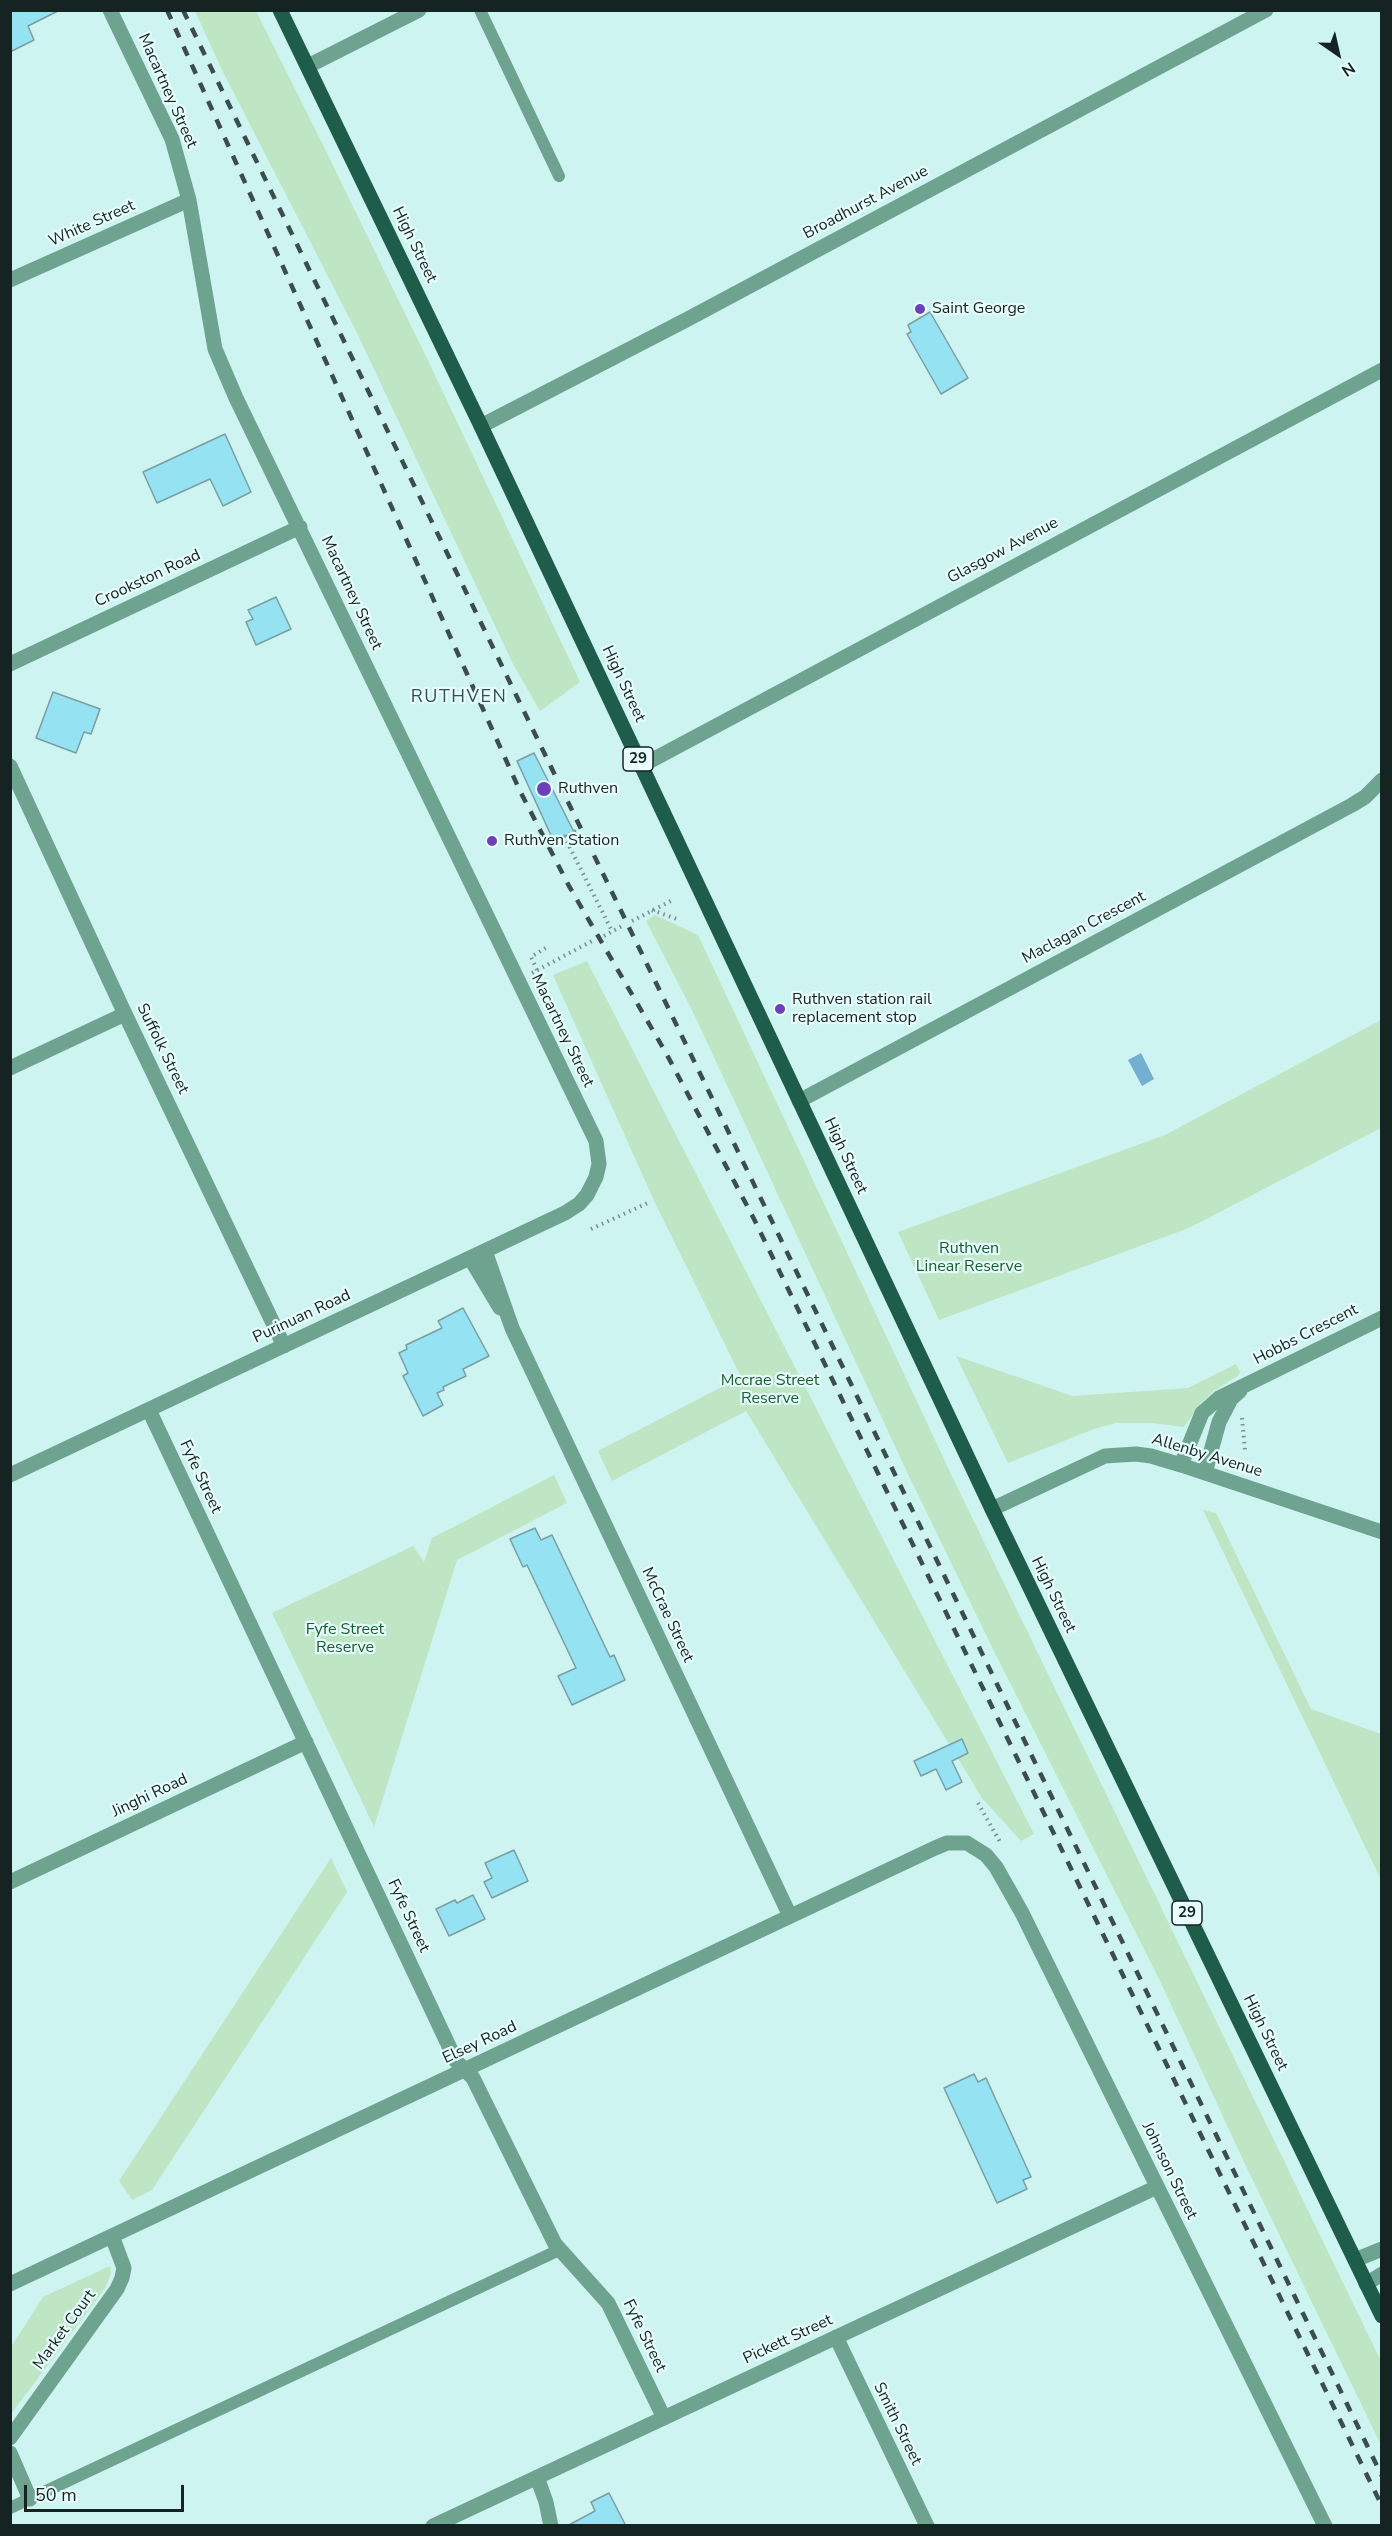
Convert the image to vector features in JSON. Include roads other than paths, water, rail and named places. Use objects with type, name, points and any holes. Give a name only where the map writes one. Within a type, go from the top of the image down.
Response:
[{"type":"main road","name":"High Street","points":[[280,10],[481,426],[992,1509],[1382,2316]]},
{"type":"street","name":"Macartney Street","points":[[110,10],[172,139],[189,200],[215,349],[236,398],[596,1141],[599,1158],[596,1177]]},
{"type":"street","points":[[308,66],[419,10]]},
{"type":"street","name":"Broadhurst Avenue","points":[[481,426],[676,325],[1266,10]]},
{"type":"street","name":"White Street","points":[[10,280],[189,200]]},
{"type":"street","name":"Glasgow Avenue","points":[[641,766],[1382,370]]},
{"type":"street","name":"Crookston Road","points":[[10,664],[300,527]]},
{"type":"street","name":"Suffolk Street","points":[[10,766],[125,1014],[284,1346]]},
{"type":"street","name":"Maclagan Crescent","points":[[799,1101],[1352,805],[1365,797],[1382,780]]},
{"type":"street","points":[[10,1068],[125,1014]]},
{"type":"street","name":"Purinuan Road","points":[[10,1475],[573,1209],[587,1195],[596,1177]]},
{"type":"street","name":"McCrae Street","points":[[485,1251],[512,1328]]},
{"type":"street","name":"McCrae Street","points":[[470,1258],[512,1328],[790,1916]]},
{"type":"street","name":"Hobbs Crescent","points":[[1181,1465],[1202,1413],[1219,1398],[1382,1318]]},
{"type":"street","name":"Hobbs Crescent","points":[[1205,1473],[1219,1422],[1231,1399],[1247,1385]]},
{"type":"street","name":"Fyfe Street","points":[[149,1410],[456,2061],[473,2079],[559,2250],[608,2303],[664,2418]]},
{"type":"street","name":"Allenby Avenue","points":[[992,1509],[1105,1455],[1144,1455],[1181,1465],[1382,1532]]},
{"type":"street","name":"Jinghi Road","points":[[10,1882],[306,1742]]},
{"type":"street","name":"Elsey Road","points":[[10,2284],[935,1848],[947,1843],[967,1843]]},
{"type":"street","name":"Johnson Street","points":[[967,1843],[986,1855],[1008,1887],[1325,2526]]},
{"type":"street","name":"Pickett Street","points":[[434,2526],[1157,2187]]},
{"type":"street","name":"Market Court","points":[[10,2438],[120,2284],[124,2268],[112,2236]]},
{"type":"street","points":[[1355,2260],[1382,2249]]},
{"type":"street","points":[[1366,2283],[1382,2274]]},
{"type":"street","name":"Smith Street","points":[[836,2337],[927,2526]]},
{"type":"street","points":[[10,2453],[30,2499]]},
{"type":"street","points":[[537,2477],[551,2526]]},
{"type":"lane","points":[[480,10],[559,176]]},
{"type":"lane","points":[[10,2508],[559,2250]]},
{"type":"water","points":[[1141,1053],[1154,1079],[1142,1086],[1128,1060]]},
{"type":"railway","points":[[167,10],[520,791],[569,886],[666,1053],[753,1217],[1382,2506]]},
{"type":"railway","points":[[183,10],[1382,2476]]},
{"type":"place","name":"Saint George","points":[[920,309]]},
{"type":"place","name":"Ruthven","points":[[544,789]]},
{"type":"place","name":"Ruthven Station","points":[[492,841]]},
{"type":"place","name":"Ruthven station rail replacement stop","points":[[780,1009]]},
{"type":"district","name":"RUTHVEN","points":[[459,698]]},
{"type":"park label","name":"Ruthven Linear Reserve","points":[[969,1258]]},
{"type":"park label","name":"Mccrae Street Reserve","points":[[770,1390]]},
{"type":"park label","name":"Fyfe Street Reserve","points":[[345,1639]]}]
